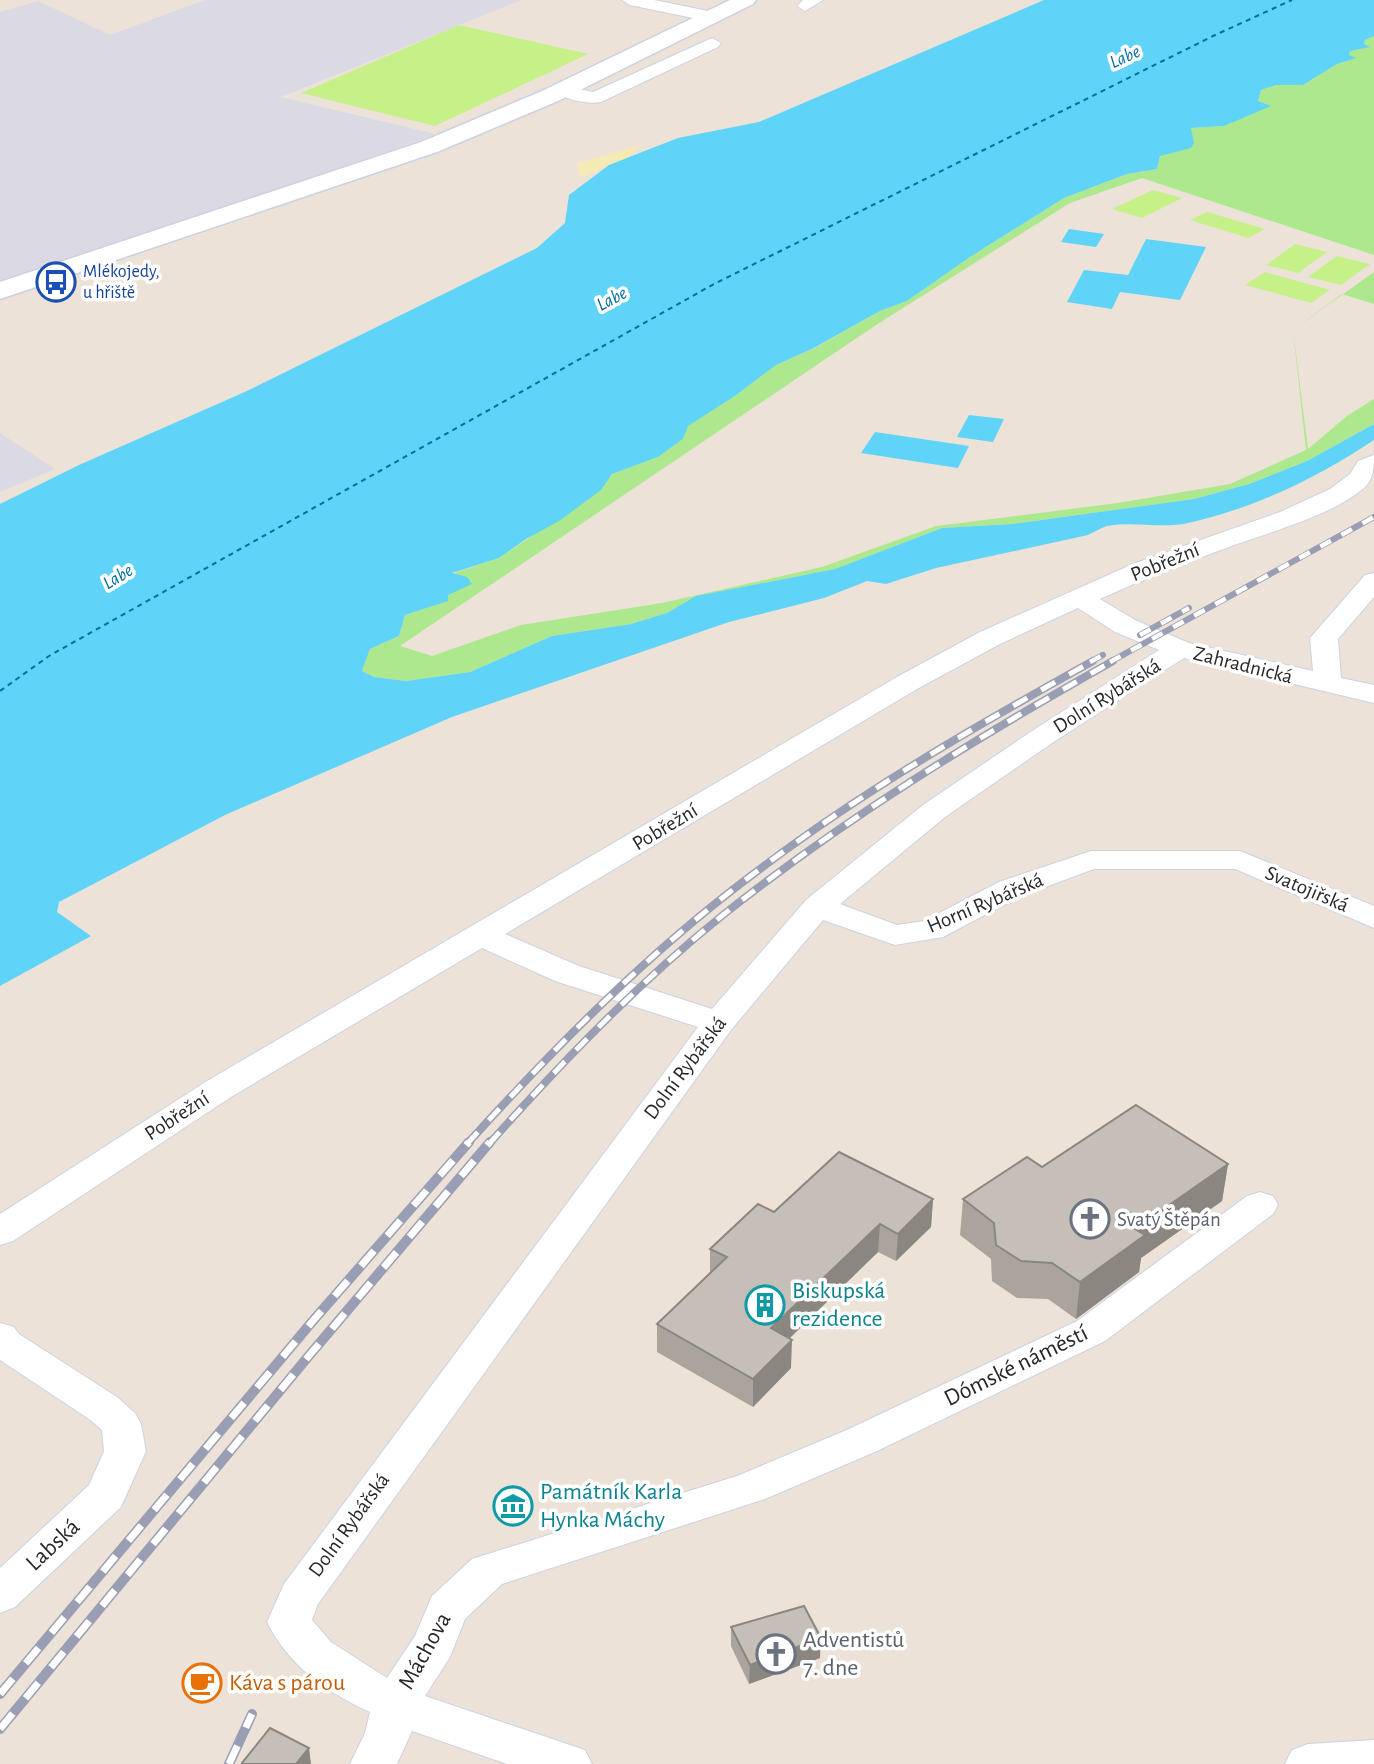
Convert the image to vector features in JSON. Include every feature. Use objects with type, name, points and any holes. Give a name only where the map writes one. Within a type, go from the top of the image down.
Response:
[{"type":"street","points":[[630,0],[712,18]]},
{"type":"street","points":[[0,291],[429,147],[562,90],[746,0]]},
{"type":"street","points":[[562,90],[595,97],[712,43]]},
{"type":"street","name":"Pobřežní","points":[[0,1231],[219,1089],[907,683],[990,638],[1082,599],[1142,569],[1289,517],[1339,494],[1366,471]]},
{"type":"street","points":[[1328,685],[1324,638],[1374,581]]},
{"type":"street","name":"Zahradnická","points":[[1082,599],[1125,626],[1180,649],[1374,694]]},
{"type":"street","name":"Dolní Rybářská","points":[[394,1705],[313,1654],[289,1622],[299,1596],[719,1022],[817,907],[934,811],[1042,737],[1180,649]]},
{"type":"street","name":"Horní Rybářská","points":[[817,907],[895,935],[932,930],[1010,889],[1091,860],[1240,860]]},
{"type":"street","name":"Svatojiřská","points":[[1240,860],[1374,918]]},
{"type":"street","points":[[483,935],[512,952],[646,1000],[719,1022]]},
{"type":"street","name":"Dómské náměstí","points":[[750,1488],[863,1440],[1091,1331],[1260,1205]]},
{"type":"street","name":"Labská","points":[[0,1337],[5,1344],[103,1408],[121,1424],[125,1451],[106,1495],[0,1595]]},
{"type":"street","name":"Máchova","points":[[373,1764],[388,1735],[394,1705],[434,1644],[447,1609],[488,1571],[750,1488]]},
{"type":"street","points":[[394,1705],[569,1764]]},
{"type":"street","points":[[1307,1764],[1374,1760]]},
{"type":"shaded area","points":[[205,0],[521,0],[281,97],[435,134],[328,174],[0,282],[0,12],[38,1],[110,35]]},
{"type":"shaded area","points":[[0,433],[55,469],[0,492]]},
{"type":"green space","points":[[459,25],[588,54],[435,126],[301,93]]},
{"type":"green space","points":[[1374,36],[1374,255],[1142,178],[1070,203],[876,325],[400,646],[432,656],[521,625],[662,603],[822,567],[936,526],[1118,503],[1230,484],[1306,450],[1293,330],[1308,449],[1347,416],[1374,399],[1374,424],[1307,461],[1249,484],[1194,499],[1012,524],[942,528],[835,569],[697,596],[667,613],[631,624],[552,636],[470,672],[406,681],[374,677],[362,671],[370,649],[399,636],[405,615],[447,601],[451,574],[499,558],[600,490],[612,474],[658,457],[683,439],[687,426],[735,396],[776,365],[813,349],[880,311],[907,301],[970,257],[1064,198],[1127,174],[1157,169],[1160,156],[1190,128],[1224,126],[1269,106],[1258,101],[1261,90],[1276,85],[1303,85],[1337,64],[1355,58],[1349,55],[1350,50],[1369,47],[1364,44],[1365,40]]},
{"type":"green space","points":[[1153,190],[1182,198],[1142,218],[1112,209]]},
{"type":"green space","points":[[1207,212],[1265,229],[1248,238],[1190,220]]},
{"type":"green space","points":[[1295,244],[1327,252],[1298,273],[1266,265]]},
{"type":"green space","points":[[1337,256],[1370,264],[1341,285],[1308,277]]},
{"type":"green space","points":[[1265,272],[1330,290],[1311,303],[1245,285]]},
{"type":"green space","points":[[1374,272],[1374,304],[1343,294]]},
{"type":"sand","points":[[640,145],[626,159],[580,178],[577,163]]},
{"type":"water","name":"Labe","points":[[1044,0],[1374,0],[1374,36],[1365,40],[1364,44],[1370,47],[1350,51],[1349,55],[1356,58],[1337,64],[1303,85],[1276,85],[1261,90],[1258,101],[1271,106],[1224,126],[1191,128],[1194,143],[1191,148],[1160,156],[1157,169],[1127,174],[1064,198],[970,257],[907,301],[880,311],[812,349],[776,365],[735,396],[688,426],[683,439],[658,457],[612,474],[601,490],[559,521],[499,558],[452,573],[467,577],[472,584],[448,595],[448,601],[405,615],[399,636],[370,649],[362,671],[374,677],[406,681],[470,672],[552,636],[631,624],[667,613],[696,596],[835,569],[942,528],[1012,524],[1194,499],[1249,484],[1307,461],[1374,424],[1374,440],[1285,490],[1213,517],[1178,525],[1107,526],[1088,535],[936,568],[886,584],[867,581],[824,598],[729,622],[452,717],[225,815],[59,902],[57,912],[91,936],[0,986],[0,504],[79,465],[247,391],[537,248],[565,223],[569,195],[609,165],[678,138],[759,122]]},
{"type":"water","points":[[1069,229],[1104,234],[1096,247],[1061,242]]},
{"type":"water","points":[[1146,239],[1206,247],[1180,300],[1120,292],[1112,309],[1067,302],[1084,270],[1128,275]]},
{"type":"water","points":[[969,415],[1004,419],[993,442],[957,437]]},
{"type":"water","points":[[875,432],[969,446],[958,468],[861,453]]},
{"type":"building","name":"Svatý Štěpán","points":[[1136,1105],[1228,1164],[1135,1229],[1145,1235],[1080,1282],[1052,1263],[1021,1261],[996,1245],[994,1223],[963,1199],[1027,1157],[1042,1167]]},
{"type":"building","name":"Biskupská rezidence","points":[[839,1152],[933,1199],[898,1234],[880,1224],[771,1328],[792,1340],[753,1379],[657,1324],[727,1257],[710,1249],[758,1204],[774,1212]]},
{"type":"building","points":[[804,1606],[821,1638],[750,1665],[731,1627]]},
{"type":"building","points":[[270,1728],[309,1748],[296,1764],[242,1763]]},
{"type":"ferry route","points":[[0,691],[49,656],[714,284],[1213,36],[1292,0]]},
{"type":"railway","points":[[1110,662],[1374,517]]},
{"type":"railway","points":[[1140,635],[1189,608]]},
{"type":"railway","points":[[1090,662],[1103,655]]},
{"type":"railway","points":[[467,1144],[604,1002],[676,936],[752,875],[876,788],[1093,661]]},
{"type":"railway","points":[[489,1144],[544,1083],[661,968],[769,879],[913,780],[1113,661]]},
{"type":"railway","points":[[0,1694],[311,1323],[469,1142]]},
{"type":"railway","points":[[0,1729],[490,1142]]},
{"type":"railway","points":[[229,1764],[252,1714]]},
{"type":"place","name":"Mlékojedy, u hřiště","points":[[56,282]]},
{"type":"place","name":"Svatý Štěpán","points":[[1090,1219]]},
{"type":"place","name":"Biskupská rezidence","points":[[765,1305]]},
{"type":"place","name":"Památník Karla Hynka Máchy","points":[[513,1506]]},
{"type":"place","name":"Adventistů 7. dne","points":[[776,1654]]},
{"type":"place","name":"Káva s párou","points":[[202,1683]]}]
